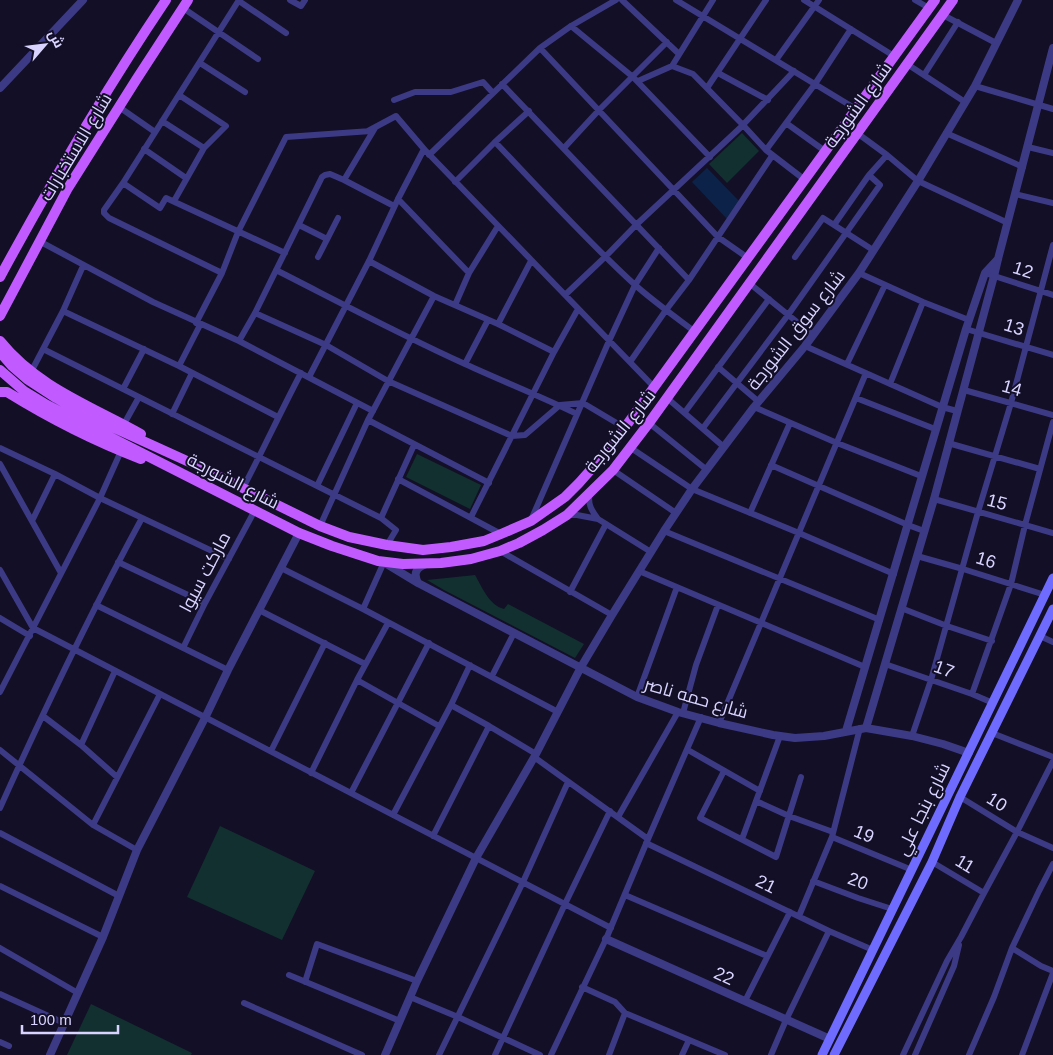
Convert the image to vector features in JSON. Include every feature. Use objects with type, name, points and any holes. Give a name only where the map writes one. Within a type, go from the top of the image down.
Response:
[{"type":"main road","name":"شارع الاستخبارات","points":[[0,278],[77,141],[166,0]]},
{"type":"main road","name":"شارع الشورجة","points":[[0,370],[24,391],[46,405],[299,533],[332,546],[384,562],[403,564],[426,564],[471,559],[500,551],[543,530],[567,515],[613,470],[649,424],[953,0]]},
{"type":"main road","name":"شارع الاستخبارات","points":[[0,315],[68,188],[185,4]]},
{"type":"main road","points":[[0,352],[27,380],[88,416],[198,466],[320,526],[350,537],[423,550],[484,541],[531,521],[565,497],[610,448],[932,4]]},
{"type":"main road","points":[[127,60],[143,69]]},
{"type":"main road","points":[[0,273],[9,260]]},
{"type":"main road","points":[[0,341],[31,372]]},
{"type":"main road","points":[[185,475],[120,451],[51,418],[4,392],[2,375],[11,366],[18,366],[31,372],[70,397],[124,424],[198,466]]},
{"type":"main road","points":[[643,403],[656,413]]},
{"type":"main road","points":[[258,512],[268,500]]},
{"type":"main road","name":"شارع بنجا علي","points":[[822,1055],[1053,578]]},
{"type":"main road","name":"شارع بنجا علي","points":[[834,1055],[932,862],[960,797],[1053,609]]},
{"type":"main road","points":[[969,753],[980,758]]},
{"type":"street","points":[[0,88],[83,0]]},
{"type":"street","points":[[222,273],[109,218],[105,215],[104,210],[239,0],[286,33]]},
{"type":"street","points":[[290,0],[301,6],[305,0]]},
{"type":"street","points":[[429,155],[540,48],[571,26],[616,0]]},
{"type":"street","points":[[622,0],[679,54]]},
{"type":"street","points":[[676,0],[856,109]]},
{"type":"street","points":[[672,66],[713,0]]},
{"type":"street","points":[[707,88],[766,0]]},
{"type":"street","points":[[804,0],[894,56]]},
{"type":"street","points":[[776,60],[819,0]]},
{"type":"street","points":[[915,0],[932,4]]},
{"type":"street","name":"شارع سوق الشورجة","points":[[385,1055],[417,981],[476,858],[535,756],[581,668],[612,615],[692,489],[757,404],[813,336],[858,273],[918,181],[975,86],[1018,0]]},
{"type":"street","points":[[185,4],[219,32],[258,59]]},
{"type":"street","points":[[943,15],[996,43]]},
{"type":"street","points":[[924,75],[958,22]]},
{"type":"street","points":[[571,26],[635,79],[710,157]]},
{"type":"street","points":[[766,150],[815,84],[851,29]]},
{"type":"street","points":[[564,148],[599,110],[635,79],[667,42]]},
{"type":"street","points":[[540,48],[718,237],[748,258]]},
{"type":"street","points":[[799,916],[833,835],[863,728],[885,664],[934,499],[1051,64],[1053,48]]},
{"type":"street","points":[[200,63],[245,92]]},
{"type":"street","points":[[907,64],[965,102]]},
{"type":"street","points":[[635,79],[672,66],[693,74],[772,156],[805,180]]},
{"type":"street","points":[[565,295],[636,224],[710,157],[768,100],[794,71]]},
{"type":"street","points":[[718,73],[768,100]]},
{"type":"street","points":[[394,100],[415,92],[451,92],[483,82],[493,93]]},
{"type":"street","points":[[502,84],[689,280]]},
{"type":"street","points":[[975,86],[1053,109]]},
{"type":"street","points":[[174,201],[204,148],[226,126],[179,95]]},
{"type":"street","points":[[119,107],[155,132]]},
{"type":"street","points":[[455,182],[494,142],[529,111]]},
{"type":"street","points":[[178,366],[222,273],[238,232],[286,137],[372,129],[396,116],[429,155],[654,387]]},
{"type":"street","points":[[162,121],[204,148]]},
{"type":"street","points":[[786,123],[826,151]]},
{"type":"street","points":[[344,180],[372,129]]},
{"type":"street","points":[[946,133],[1022,167]]},
{"type":"street","points":[[857,134],[887,154],[918,181],[1008,223]]},
{"type":"street","points":[[494,142],[636,285],[694,331]]},
{"type":"street","points":[[1028,147],[1053,153]]},
{"type":"street","points":[[144,149],[186,178]]},
{"type":"street","points":[[309,378],[424,149]]},
{"type":"street","points":[[834,225],[869,175],[887,154]]},
{"type":"street","points":[[630,362],[689,280],[772,156]]},
{"type":"street","points":[[239,341],[255,313],[322,177],[330,174],[394,206]]},
{"type":"street","points":[[703,428],[788,315],[880,185],[869,175]]},
{"type":"street","points":[[122,183],[160,208],[166,198],[285,253]]},
{"type":"street","points":[[1015,194],[1053,203]]},
{"type":"street","points":[[398,199],[469,273]]},
{"type":"street","points":[[318,257],[338,218]]},
{"type":"street","points":[[795,257],[823,218],[873,250]]},
{"type":"street","points":[[298,225],[327,239]]},
{"type":"street","points":[[455,305],[469,273],[498,226]]},
{"type":"street","points":[[39,241],[153,302],[239,341],[373,411]]},
{"type":"street","points":[[912,736],[947,626],[978,512],[1011,403],[1053,245]]},
{"type":"street","points":[[531,521],[609,341],[636,285],[659,248]]},
{"type":"street","points":[[846,731],[966,329],[985,273],[998,259]]},
{"type":"street","points":[[498,324],[531,260]]},
{"type":"street","points":[[369,261],[434,296],[498,324],[554,352]]},
{"type":"street","points":[[31,372],[63,312],[83,266]]},
{"type":"street","points":[[276,270],[411,338],[577,414]]},
{"type":"street","points":[[858,273],[969,320]]},
{"type":"street","name":"12","points":[[985,273],[1053,295]]},
{"type":"street","points":[[749,283],[813,336]]},
{"type":"street","points":[[847,364],[885,285]]},
{"type":"street","points":[[320,526],[368,420],[434,296]]},
{"type":"street","points":[[685,412],[769,299]]},
{"type":"street","points":[[890,384],[923,302]]},
{"type":"street","points":[[471,517],[554,352],[578,309]]},
{"type":"street","points":[[63,312],[178,366],[278,417]]},
{"type":"street","points":[[255,313],[326,345],[388,381],[512,436],[525,435],[560,406],[583,403],[625,428]]},
{"type":"street","points":[[466,364],[488,320]]},
{"type":"street","name":"13","points":[[966,329],[1053,355]]},
{"type":"street","points":[[805,346],[942,407],[957,411]]},
{"type":"street","points":[[43,349],[381,518],[396,530],[387,545]]},
{"type":"street","points":[[123,389],[144,350]]},
{"type":"street","points":[[718,367],[757,404],[790,422],[837,443],[921,476]]},
{"type":"street","points":[[172,414],[192,373]]},
{"type":"street","points":[[243,488],[300,373]]},
{"type":"street","points":[[719,723],[866,373]]},
{"type":"street","name":"14","points":[[964,390],[1053,415]]},
{"type":"street","points":[[124,424],[139,397]]},
{"type":"street","points":[[667,398],[724,447]]},
{"type":"street","points":[[856,398],[935,429]]},
{"type":"street","points":[[317,486],[357,403]]},
{"type":"street","points":[[368,420],[488,483]]},
{"type":"street","points":[[750,512],[790,422]]},
{"type":"street","points":[[972,694],[1011,584],[1053,422]]},
{"type":"street","points":[[649,424],[706,470]]},
{"type":"street","points":[[948,443],[1040,469]]},
{"type":"street","points":[[381,518],[414,445]]},
{"type":"street","points":[[0,448],[229,559]]},
{"type":"street","points":[[631,448],[692,489],[894,574]]},
{"type":"street","points":[[0,692],[100,498],[120,451]]},
{"type":"street","points":[[0,464],[61,573]]},
{"type":"street","points":[[771,465],[924,531]]},
{"type":"street","points":[[613,470],[676,513]]},
{"type":"street","points":[[32,521],[55,474]]},
{"type":"street","points":[[398,479],[501,534]]},
{"type":"street","points":[[590,492],[589,504],[598,520]]},
{"type":"street","name":"15","points":[[934,499],[1053,532]]},
{"type":"street","name":"مارکت سیوا","points":[[182,648],[229,559],[258,512]]},
{"type":"street","points":[[567,515],[578,515],[598,520],[651,552]]},
{"type":"street","points":[[0,808],[96,605],[142,518]]},
{"type":"street","points":[[570,592],[606,524]]},
{"type":"street","points":[[664,531],[880,620]]},
{"type":"street","points":[[50,1055],[103,937],[136,850],[299,533]]},
{"type":"street","points":[[500,551],[612,615]]},
{"type":"street","name":"16","points":[[917,556],[1045,595]]},
{"type":"street","points":[[118,562],[205,604]]},
{"type":"street","points":[[363,608],[384,562]]},
{"type":"street","name":"شارع حمه ناصر","points":[[384,562],[418,583],[637,697],[681,712],[719,723],[795,738],[809,738],[863,728],[912,736],[969,753]]},
{"type":"street","points":[[418,583],[415,576],[416,571],[426,564]]},
{"type":"street","points":[[281,568],[363,608],[558,712]]},
{"type":"street","points":[[0,570],[33,628],[611,928]]},
{"type":"street","points":[[639,571],[865,667]]},
{"type":"street","points":[[637,697],[677,587]]},
{"type":"street","points":[[96,605],[228,670]]},
{"type":"street","points":[[618,817],[681,712],[718,605]]},
{"type":"street","points":[[901,608],[992,641]]},
{"type":"street","points":[[259,610],[366,664]]},
{"type":"street","points":[[0,618],[30,636]]},
{"type":"street","points":[[311,772],[388,622]]},
{"type":"street","points":[[492,676],[514,633]]},
{"type":"street","points":[[1040,636],[1053,642]]},
{"type":"street","points":[[271,752],[325,643]]},
{"type":"street","points":[[352,793],[429,643]]},
{"type":"street","name":"17","points":[[885,664],[972,694],[992,703]]},
{"type":"street","points":[[393,815],[470,665]]},
{"type":"street","points":[[81,745],[115,671]]},
{"type":"street","points":[[357,680],[439,726]]},
{"type":"street","points":[[93,825],[160,694]]},
{"type":"street","name":"21","points":[[451,705],[489,726],[535,756],[618,817],[647,841],[829,931],[873,950]]},
{"type":"street","points":[[43,716],[81,745],[117,777]]},
{"type":"street","points":[[550,1055],[611,928],[701,717]]},
{"type":"street","points":[[433,836],[489,726]]},
{"type":"street","points":[[992,733],[1053,757]]},
{"type":"street","points":[[742,839],[780,736]]},
{"type":"street","points":[[0,750],[93,825],[136,850]]},
{"type":"street","points":[[688,750],[760,791]]},
{"type":"street","points":[[903,1055],[947,961],[962,937],[1018,832],[1053,761]]},
{"type":"street","points":[[724,771],[700,818],[776,857],[801,777]]},
{"type":"street","points":[[440,1055],[523,882],[568,782]]},
{"type":"street","name":"10","points":[[960,797],[1018,832],[1053,848]]},
{"type":"street","name":"19","points":[[756,801],[912,870]]},
{"type":"street","points":[[495,1055],[610,812]]},
{"type":"street","points":[[0,834],[119,896]]},
{"type":"street","name":"11","points":[[932,862],[984,893]]},
{"type":"street","points":[[969,1055],[994,997],[1012,948],[1053,864]]},
{"type":"street","name":"20","points":[[814,881],[892,909]]},
{"type":"street","points":[[0,886],[103,937]]},
{"type":"street","points":[[625,896],[767,956]]},
{"type":"street","points":[[745,1001],[790,912]]},
{"type":"street","points":[[771,1055],[829,931]]},
{"type":"street","points":[[915,1055],[954,966],[962,937]]},
{"type":"street","name":"22","points":[[606,939],[830,1039]]},
{"type":"street","points":[[305,982],[317,944],[417,981]]},
{"type":"street","points":[[0,948],[78,993]]},
{"type":"street","points":[[1012,948],[1053,972],[1022,1055]]},
{"type":"street","points":[[289,976],[400,1021]]},
{"type":"street","points":[[582,987],[616,1002],[625,1013],[725,1055]]},
{"type":"street","points":[[0,994],[64,1023]]},
{"type":"street","points":[[410,998],[458,1017],[540,1055]]},
{"type":"street","points":[[244,1003],[362,1055]]},
{"type":"street","points":[[609,1055],[625,1013]]},
{"type":"street","points":[[682,1055],[689,1040]]},
{"type":"street","points":[[0,1042],[10,1046]]},
{"type":"green space","points":[[742,133],[759,151],[727,183],[709,164]]},
{"type":"green space","points":[[417,454],[481,485],[470,509],[406,477]]},
{"type":"green space","points":[[475,575],[486,595],[494,604],[504,609],[508,604],[584,644],[575,658],[427,580]]},
{"type":"green space","points":[[220,826],[315,871],[282,940],[187,897]]},
{"type":"green space","points":[[91,1004],[192,1053],[191,1055],[67,1055]]},
{"type":"water","points":[[707,168],[739,201],[727,219],[692,182]]}]
